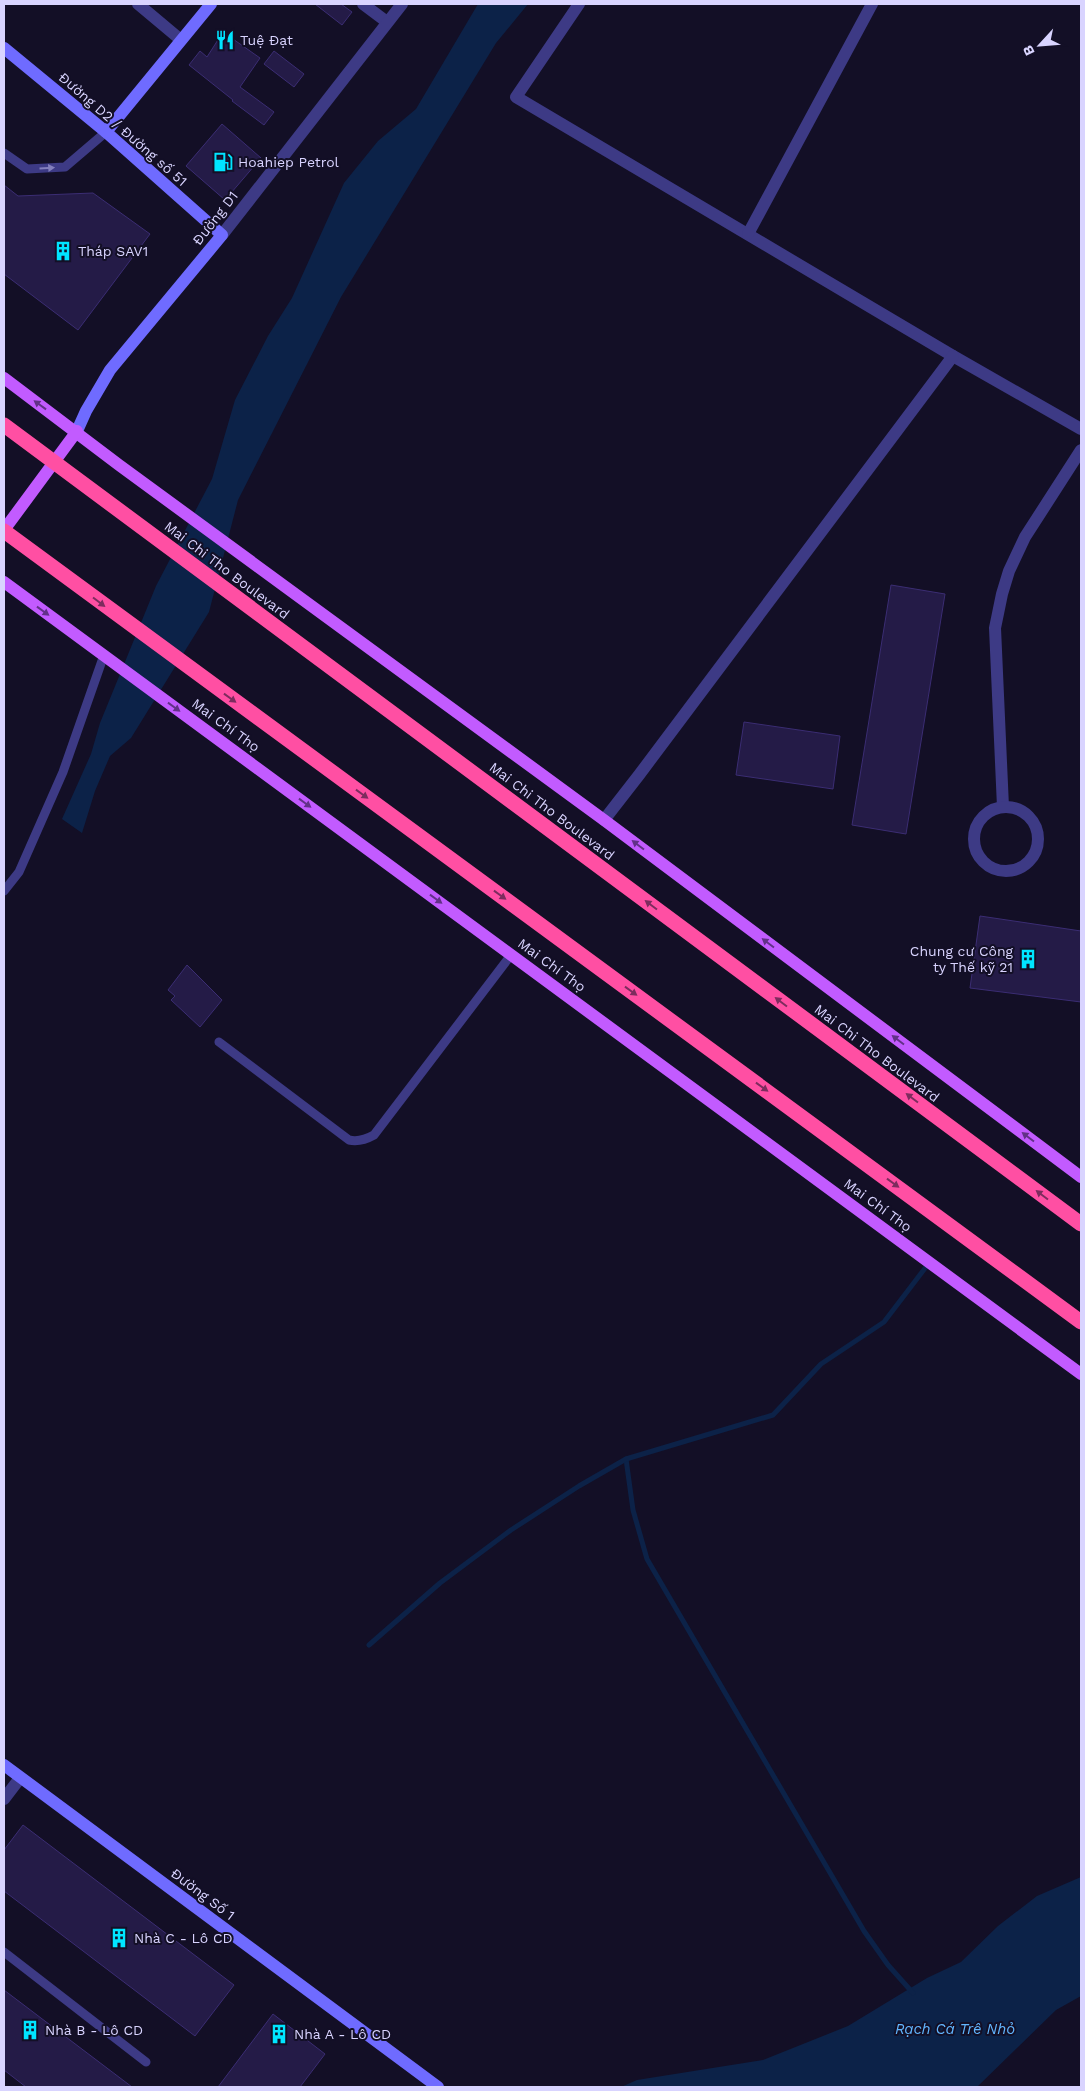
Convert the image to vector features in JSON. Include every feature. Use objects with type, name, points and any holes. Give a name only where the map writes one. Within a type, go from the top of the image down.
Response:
[{"type":"highway","name":"Mai Chi Tho Boulevard","points":[[4,425],[1081,1224]]},
{"type":"highway","points":[[4,530],[1081,1322]]},
{"type":"main road","name":"Mai Chi Tho Boulevard","points":[[4,377],[119,465],[604,820],[1081,1177]]},
{"type":"main road","points":[[4,530],[77,431]]},
{"type":"main road","name":"Mai Chí Thọ","points":[[4,582],[1081,1374]]},
{"type":"street","points":[[138,4],[181,40]]},
{"type":"street","points":[[106,132],[211,4]]},
{"type":"street","points":[[363,4],[387,22]]},
{"type":"street","name":"Đường D1","points":[[77,431],[110,370],[222,235],[402,4]]},
{"type":"street","points":[[580,4],[516,97],[953,356],[1081,429]]},
{"type":"street","points":[[748,234],[872,4]]},
{"type":"street","name":"Đường D2 / Đường số 51","points":[[4,48],[106,132],[222,235]]},
{"type":"street","points":[[604,820],[953,356]]},
{"type":"street","points":[[1003,807],[995,628],[1002,594],[1009,572],[1025,537],[1081,450]]},
{"type":"street","points":[[1003,807],[1015,808],[1026,814],[1034,822],[1037,845],[1033,856],[1025,865],[1014,870],[1002,871],[991,867],[982,860],[976,850],[974,838],[976,826],[983,816],[992,810],[1003,807]]},
{"type":"street","name":"Đường Số 1","points":[[4,1765],[435,2085]]},
{"type":"street","points":[[4,1799],[20,1778]]},
{"type":"lane","points":[[4,153],[27,169],[65,166],[81,155],[106,132]]},
{"type":"lane","points":[[4,892],[19,872],[63,772],[104,656]]},
{"type":"lane","points":[[219,1042],[349,1140],[367,1139],[374,1135],[511,955]]},
{"type":"lane","points":[[4,1952],[146,2062]]},
{"type":"water","points":[[478,4],[528,4],[496,43],[341,297],[238,500],[209,612],[131,738],[110,756],[95,791],[82,833],[62,819],[91,754],[100,723],[156,586],[212,479],[235,400],[268,336],[292,298],[344,183],[378,141],[416,109]]},
{"type":"water","name":"Rạch Cá Trê Nhỏ","points":[[1081,1877],[1081,1996],[1056,2010],[977,2087],[621,2087],[637,2080],[763,2060],[848,2026],[927,1978],[961,1962],[998,1926],[1037,1896]]},
{"type":"building","points":[[315,4],[341,4],[352,12],[342,25]]},
{"type":"building","points":[[223,32],[260,58],[240,87],[274,112],[264,125],[189,65],[200,51],[207,57]]},
{"type":"building","points":[[274,51],[304,74],[294,87],[264,64]]},
{"type":"building","name":"Hoahiep Petrol","points":[[222,124],[261,158],[225,200],[186,166]]},
{"type":"building","name":"Tháp SAV1","points":[[4,185],[18,196],[93,193],[150,234],[78,330],[4,274]]},
{"type":"building","points":[[891,585],[945,594],[906,834],[852,825]]},
{"type":"building","points":[[744,722],[840,736],[833,789],[736,775]]},
{"type":"building","name":"Chung cư Công ty Thế kỹ 21","points":[[980,916],[1081,931],[1081,1002],[970,988]]},
{"type":"building","points":[[187,965],[222,1000],[200,1027],[171,1000],[175,996],[168,990]]},
{"type":"building","name":"Nhà C - Lô CD","points":[[23,1825],[234,1985],[195,2036],[4,1891],[4,1850]]},
{"type":"building","name":"Nhà B - Lô CD","points":[[4,1990],[132,2087],[26,2087],[4,2070]]},
{"type":"building","name":"Nhà A - Lô CD","points":[[273,2014],[325,2054],[300,2087],[218,2087]]},
{"type":"waterway","points":[[369,1645],[440,1583],[511,1530],[579,1486],[626,1459],[773,1415],[821,1364],[884,1322],[929,1263]]},
{"type":"waterway","points":[[626,1459],[633,1510],[647,1559],[864,1931],[888,1965],[913,1993]]},
{"type":"place","name":"Tuệ Đạt","points":[[225,40]]},
{"type":"place","name":"Hoahiep Petrol","points":[[223,162]]},
{"type":"place","name":"Tháp SAV1","points":[[63,251]]},
{"type":"place","name":"Chung cư Công ty Thế kỹ 21","points":[[1028,959]]},
{"type":"place","name":"Nhà C - Lô CD","points":[[119,1938]]},
{"type":"place","name":"Nhà B - Lô CD","points":[[30,2030]]},
{"type":"place","name":"Nhà A - Lô CD","points":[[279,2034]]}]
